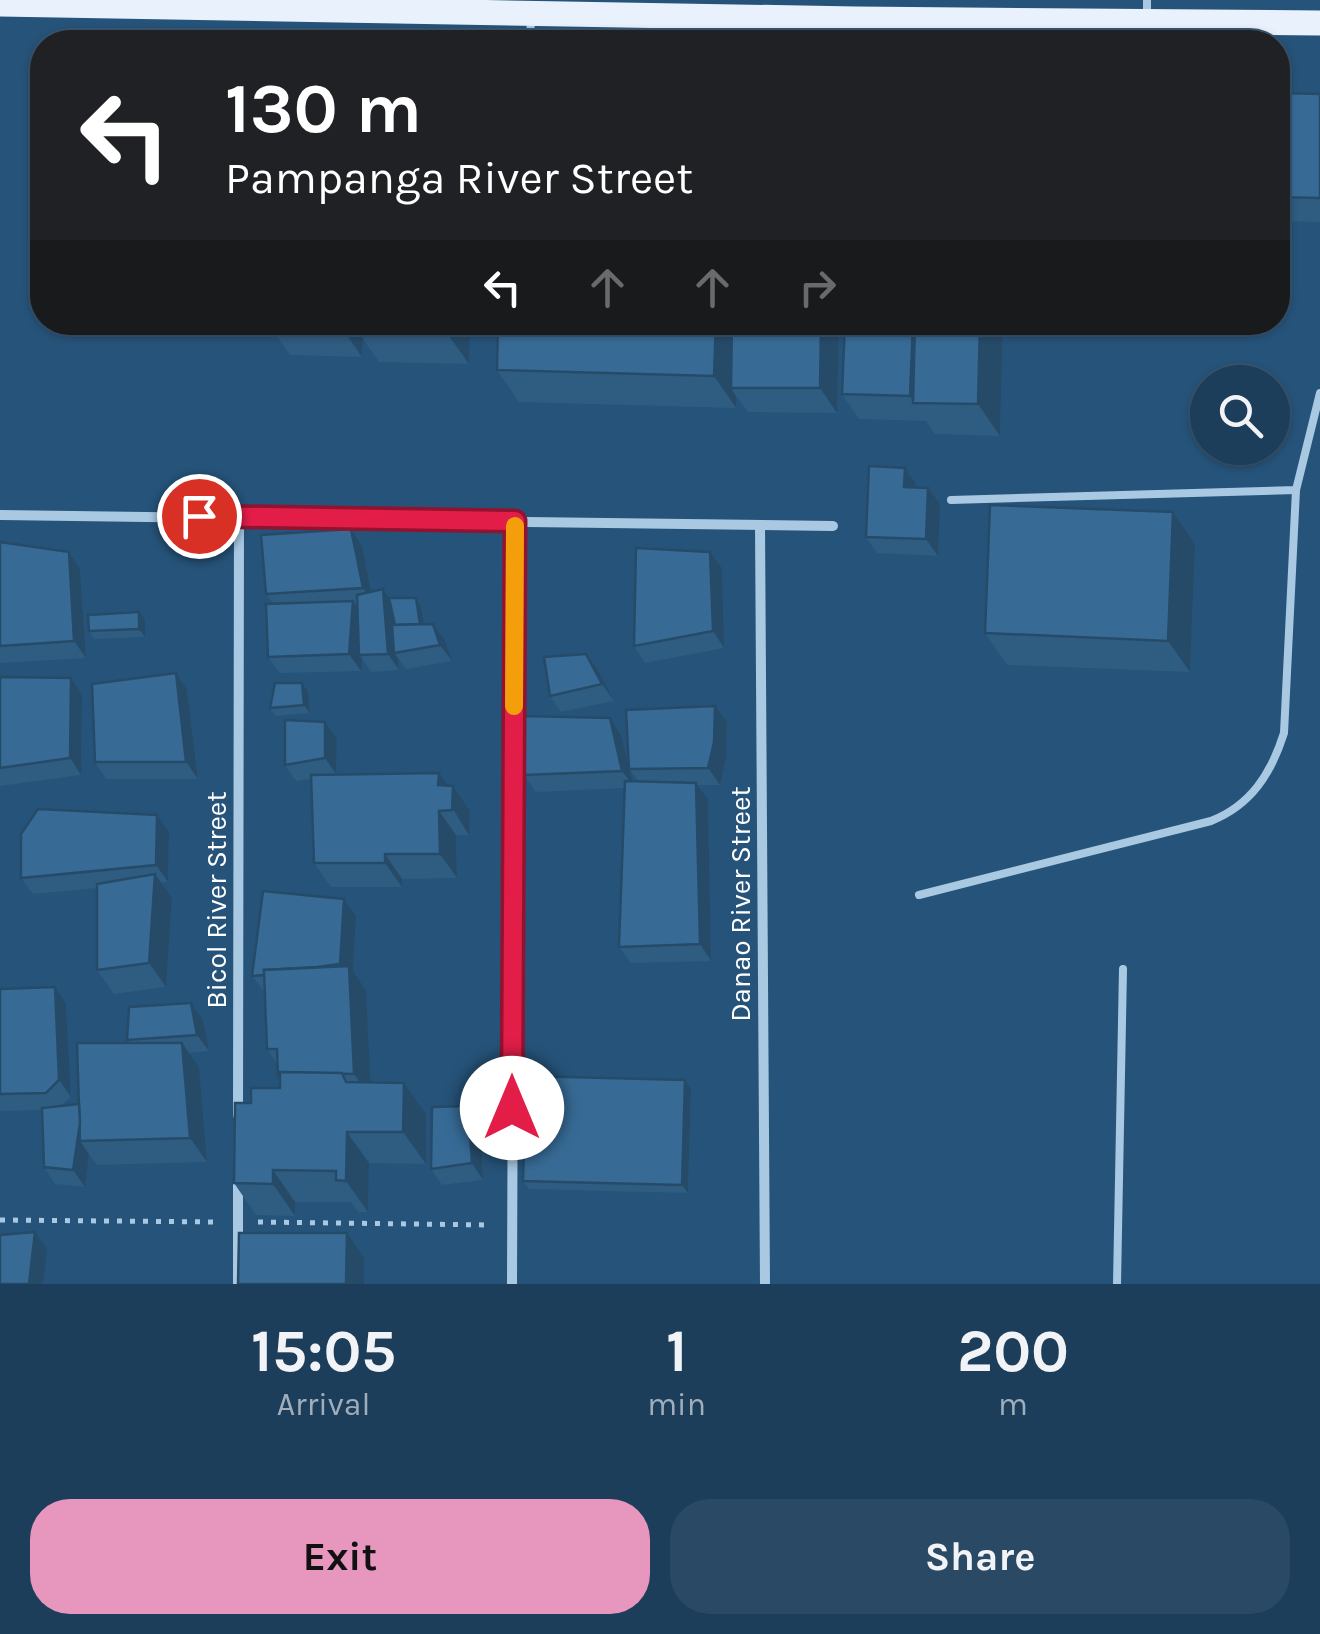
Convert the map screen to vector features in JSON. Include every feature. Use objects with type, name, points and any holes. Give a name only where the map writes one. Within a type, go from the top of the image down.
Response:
[{"type":"main road","points":[[0,4],[241,4],[532,13],[1147,10],[1320,23]]},
{"type":"street","points":[[0,515],[833,526]]},
{"type":"street","name":"Bicol River Street","points":[[238,1124],[239,516]]},
{"type":"street","points":[[512,1284],[515,521]]},
{"type":"street","name":"Danao River Street","points":[[760,525],[765,1284]]},
{"type":"street","points":[[238,1163],[238,1284]]},
{"type":"lane","points":[[531,30],[532,13]]},
{"type":"lane","points":[[919,895],[1210,821],[1237,810],[1274,764],[1284,733],[1296,490],[1320,393]]},
{"type":"lane","points":[[951,500],[1296,490]]},
{"type":"lane","points":[[1117,1284],[1123,969]]},
{"type":"building","points":[[1290,93],[1320,94],[1320,198],[1290,197]]},
{"type":"building","points":[[498,335],[716,335],[714,376],[497,370]]},
{"type":"building","points":[[732,335],[821,335],[820,388],[731,388]]},
{"type":"building","points":[[844,335],[912,335],[910,396],[842,394]]},
{"type":"building","points":[[915,335],[980,335],[978,404],[913,403]]},
{"type":"building","points":[[869,466],[905,468],[904,487],[928,488],[926,539],[866,537]]},
{"type":"building","points":[[990,505],[1173,512],[1168,641],[985,633]]},
{"type":"building","points":[[351,529],[363,588],[266,594],[261,535]]},
{"type":"building","points":[[0,542],[69,552],[74,641],[0,646]]},
{"type":"building","points":[[636,548],[710,552],[713,631],[634,646]]},
{"type":"building","points":[[383,589],[388,654],[359,655],[357,595]]},
{"type":"building","points":[[389,598],[416,598],[420,624],[395,625]]},
{"type":"building","points":[[353,601],[349,654],[268,657],[266,604]]},
{"type":"building","points":[[139,612],[139,629],[89,631],[88,615]]},
{"type":"building","points":[[433,624],[440,645],[394,653],[392,625]]},
{"type":"building","points":[[586,654],[602,684],[550,696],[544,657]]},
{"type":"building","points":[[176,673],[186,762],[95,762],[92,684]]},
{"type":"building","points":[[0,677],[71,678],[70,758],[0,768]]},
{"type":"building","points":[[275,683],[302,683],[304,705],[270,708]]},
{"type":"building","points":[[715,706],[714,742],[708,768],[629,769],[626,710]]},
{"type":"building","points":[[523,716],[610,718],[622,771],[524,775]]},
{"type":"building","points":[[285,720],[325,722],[325,758],[285,765]]},
{"type":"building","points":[[439,773],[438,785],[453,786],[452,810],[439,811],[440,854],[385,854],[385,863],[314,863],[311,775]]},
{"type":"building","points":[[625,781],[696,783],[700,944],[619,947]]},
{"type":"building","points":[[38,809],[157,815],[156,865],[21,878],[21,834]]},
{"type":"building","points":[[155,874],[149,963],[97,970],[97,884]]},
{"type":"building","points":[[263,891],[344,899],[340,964],[264,970],[264,975],[252,976]]},
{"type":"building","points":[[349,966],[354,1074],[280,1072],[278,1077],[277,1049],[267,1049],[264,970]]},
{"type":"building","points":[[55,987],[59,1080],[46,1093],[0,1094],[0,989]]},
{"type":"building","points":[[191,1003],[197,1035],[127,1040],[129,1007]]},
{"type":"building","points":[[77,1043],[182,1043],[190,1138],[80,1141]]},
{"type":"building","points":[[280,1072],[342,1073],[346,1082],[404,1083],[403,1132],[347,1132],[346,1181],[336,1180],[336,1171],[273,1170],[273,1184],[234,1183],[235,1103],[251,1103],[251,1088],[280,1088]]},
{"type":"building","points":[[526,1076],[685,1080],[682,1185],[523,1181]]},
{"type":"building","points":[[79,1104],[73,1170],[44,1167],[42,1108]]},
{"type":"building","points":[[468,1106],[472,1163],[431,1169],[432,1107]]},
{"type":"building","points":[[35,1232],[29,1284],[0,1284],[0,1235]]},
{"type":"building","points":[[239,1233],[347,1233],[346,1284],[238,1284]]},
{"type":"slow traffic","points":[[514,706],[515,526]]},
{"type":"route","points":[[199,516],[515,521],[512,1108]]}]
